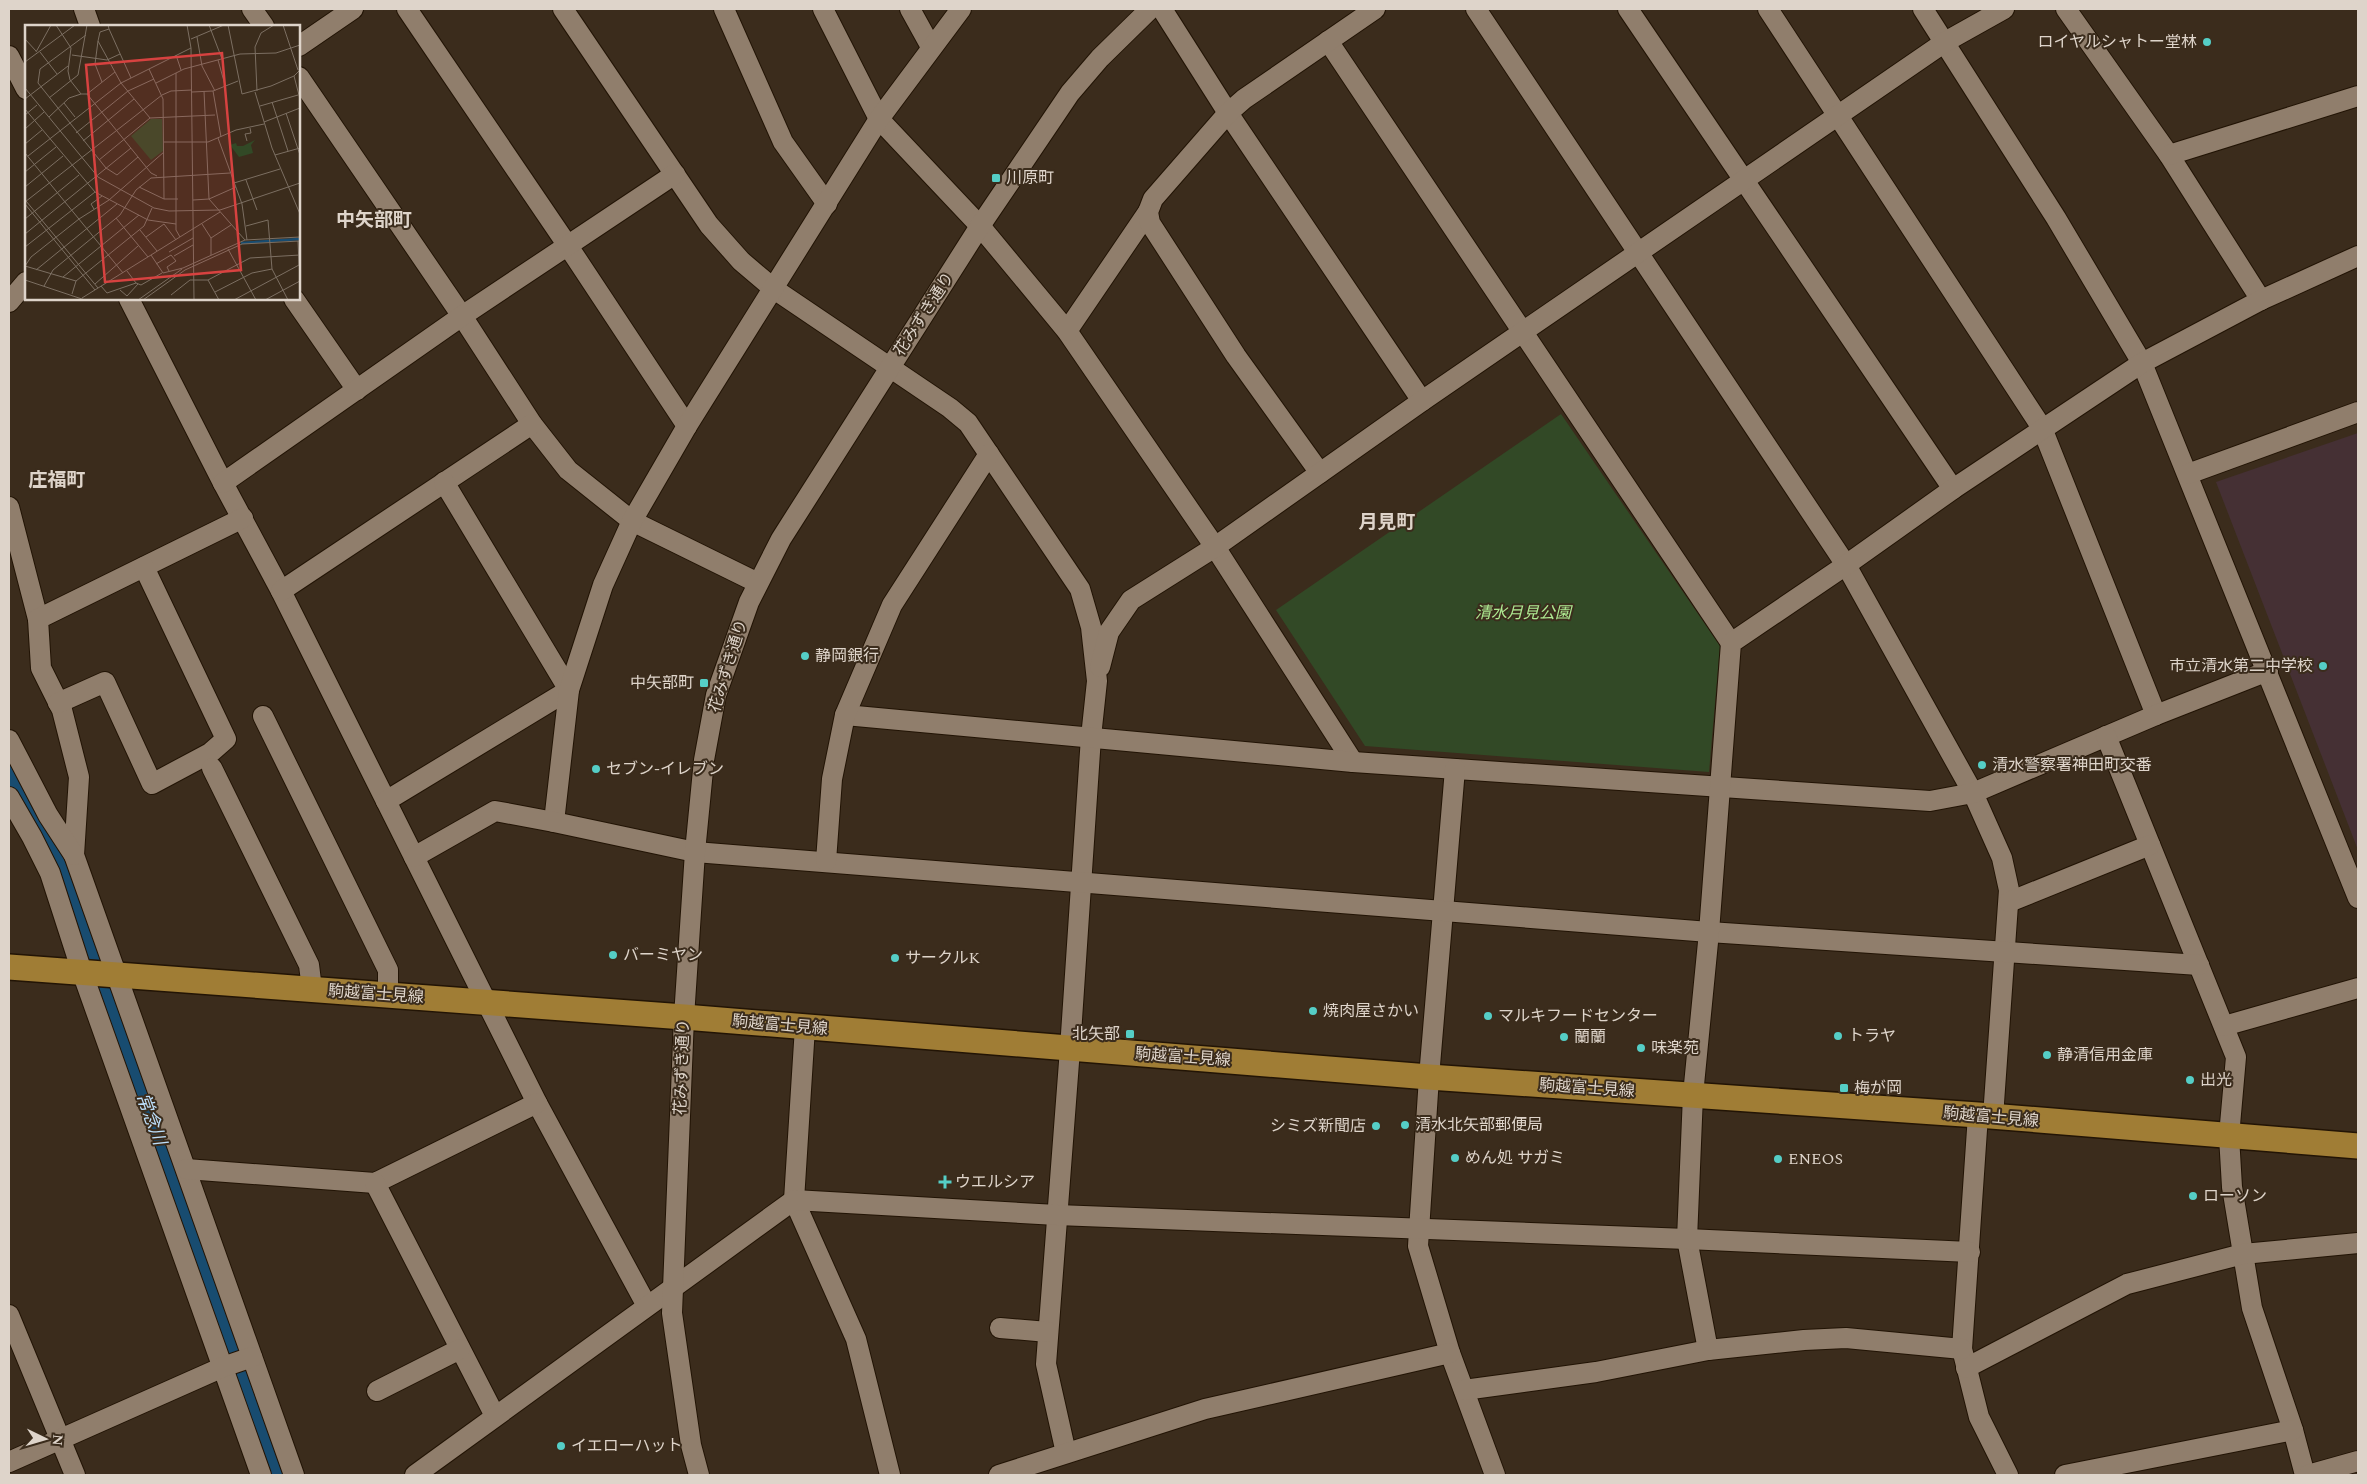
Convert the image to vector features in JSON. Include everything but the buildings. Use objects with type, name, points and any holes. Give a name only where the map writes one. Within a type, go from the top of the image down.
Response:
[{"type":"main road","name":"駒越富士見線","points":[[9,967],[684,1017],[1070,1049],[1985,1116],[2358,1146]]},
{"type":"street","points":[[84,9],[90,25]]},
{"type":"street","points":[[252,9],[263,25]]},
{"type":"street","points":[[300,45],[353,9]]},
{"type":"street","points":[[406,9],[568,246],[687,426]]},
{"type":"street","points":[[563,9],[709,225],[741,261],[774,288],[950,408],[968,423],[1080,589],[1092,627],[1097,681]]},
{"type":"street","points":[[724,9],[783,142],[827,204]]},
{"type":"street","points":[[822,9],[879,119],[980,226],[1067,331],[1216,547],[1353,762]]},
{"type":"street","points":[[910,9],[931,47]]},
{"type":"street","points":[[554,822],[568,690],[600,593],[632,521],[687,426],[879,119],[961,9]]},
{"type":"street","name":"花みずき通り","points":[[698,1475],[691,1444],[672,1313],[684,1017],[695,852],[704,760],[716,695],[758,582],[781,539],[889,368],[980,226],[1070,93],[1100,58],[1150,9]]},
{"type":"street","points":[[1162,9],[1228,112],[1422,401]]},
{"type":"street","points":[[1067,331],[1148,212],[1153,199],[1228,112],[1375,9]]},
{"type":"street","points":[[1476,9],[1640,252],[1846,565],[1973,793],[2002,858],[2009,902],[1970,1252],[1964,1359],[1979,1417],[2008,1475]]},
{"type":"street","points":[[1628,9],[1953,489]]},
{"type":"street","points":[[1768,9],[1840,116],[2042,428],[2156,715]]},
{"type":"street","points":[[1923,9],[1946,42],[2056,218],[2142,363],[2268,671],[2358,898]]},
{"type":"street","points":[[1066,1453],[1046,1364],[1070,1049],[1090,737],[1097,681],[1109,632],[1131,600],[1216,547],[1422,401],[1946,42],[2004,9]]},
{"type":"street","points":[[2066,9],[2169,155],[2261,300]]},
{"type":"street","points":[[1328,41],[1731,643],[1693,1095],[1687,1238],[1708,1350]]},
{"type":"street","points":[[9,56],[25,87]]},
{"type":"street","points":[[300,79],[462,316],[532,424],[568,470],[632,521],[758,582]]},
{"type":"street","points":[[2169,155],[2358,96]]},
{"type":"street","points":[[223,483],[462,316],[675,174]]},
{"type":"street","points":[[1148,212],[1150,224],[1236,356],[1320,472]]},
{"type":"street","points":[[1731,643],[2042,428],[2142,363],[2261,300],[2358,256]]},
{"type":"street","points":[[9,302],[25,283]]},
{"type":"street","points":[[130,300],[223,483],[281,591],[537,1103],[647,1306]]},
{"type":"street","points":[[295,300],[357,390]]},
{"type":"street","points":[[2188,474],[2358,412]]},
{"type":"street","points":[[281,591],[532,424]]},
{"type":"street","points":[[826,861],[832,779],[845,715],[892,605],[990,454]]},
{"type":"street","points":[[444,482],[568,690]]},
{"type":"street","points":[[9,507],[38,619],[42,668],[58,703],[79,777],[74,855]]},
{"type":"street","points":[[38,619],[243,518]]},
{"type":"street","points":[[58,703],[105,682],[152,784],[210,753],[226,739],[144,567]]},
{"type":"street","points":[[845,715],[1353,762],[1720,785],[1930,801],[1973,793],[2156,715],[2268,671]]},
{"type":"street","points":[[386,801],[568,690]]},
{"type":"street","points":[[263,716],[388,970],[388,995]]},
{"type":"street","points":[[2106,736],[2236,1057],[2229,1136],[2232,1186],[2252,1308],[2307,1475],[2358,1461]]},
{"type":"street","points":[[9,740],[48,815],[74,855],[294,1475]]},
{"type":"street","points":[[212,768],[309,965],[312,989]]},
{"type":"street","points":[[1455,769],[1429,1076],[1418,1246],[1450,1352],[1495,1475]]},
{"type":"street","points":[[9,797],[50,873],[82,972],[261,1475]]},
{"type":"street","points":[[414,857],[495,812],[554,822],[695,852],[1442,909],[1708,932],[2199,965]]},
{"type":"street","points":[[2009,902],[2150,845]]},
{"type":"street","points":[[2224,1026],[2358,988]]},
{"type":"street","points":[[805,1027],[794,1200],[856,1339],[890,1475]]},
{"type":"street","points":[[186,1169],[375,1183],[537,1103]]},
{"type":"street","points":[[375,1183],[495,1416]]},
{"type":"street","points":[[415,1475],[794,1200],[1057,1215],[1418,1230],[1687,1238],[1970,1252]]},
{"type":"street","points":[[1464,1390],[1596,1372],[1708,1350],[1846,1338],[1964,1359],[2127,1284],[2243,1254],[2358,1243]]},
{"type":"street","points":[[9,1315],[75,1475]]},
{"type":"street","points":[[1000,1328],[1048,1332]]},
{"type":"street","points":[[376,1391],[460,1349]]},
{"type":"street","points":[[999,1475],[1205,1409],[1450,1352]]},
{"type":"street","points":[[9,1462],[223,1366],[252,1357]]},
{"type":"street","points":[[2065,1475],[2293,1430]]},
{"type":"shaded area","name":"市立清水第二中学校","points":[[2358,433],[2358,850],[2216,482]]},
{"type":"green space","name":"清水月見公園","points":[[1561,414],[1720,646],[1709,772],[1365,746],[1276,610]]},
{"type":"waterway","name":"常念川","points":[[9,768],[57,852],[102,985],[230,1342],[283,1475]]},
{"type":"place","name":"ロイヤルシャトー堂林","points":[[2207,42]]},
{"type":"place","name":"川原町","points":[[996,178]]},
{"type":"place","name":"静岡銀行","points":[[805,656]]},
{"type":"place","name":"市立清水第二中学校","points":[[2323,666]]},
{"type":"place","name":"中矢部町","points":[[704,683]]},
{"type":"place","name":"清水警察署神田町交番","points":[[1982,765]]},
{"type":"place","name":"セブン-イレブン","points":[[596,769]]},
{"type":"place","name":"バーミヤン","points":[[613,955]]},
{"type":"place","name":"サークルK","points":[[895,958]]},
{"type":"place","name":"焼肉屋さかい","points":[[1313,1011]]},
{"type":"place","name":"マルキフードセンター","points":[[1488,1016]]},
{"type":"place","name":"北矢部","points":[[1130,1034]]},
{"type":"place","name":"トラヤ","points":[[1838,1036]]},
{"type":"place","name":"蘭蘭","points":[[1564,1037]]},
{"type":"place","name":"味楽苑","points":[[1641,1048]]},
{"type":"place","name":"静清信用金庫","points":[[2047,1055]]},
{"type":"place","name":"出光","points":[[2190,1080]]},
{"type":"place","name":"梅が岡","points":[[1844,1088]]},
{"type":"place","name":"清水北矢部郵便局","points":[[1405,1125]]},
{"type":"place","name":"シミズ新聞店","points":[[1376,1126]]},
{"type":"place","name":"めん処 サガミ","points":[[1455,1158]]},
{"type":"place","name":"ENEOS","points":[[1778,1159]]},
{"type":"place","name":"ウエルシア","points":[[945,1182]]},
{"type":"place","name":"ローソン","points":[[2193,1196]]},
{"type":"place","name":"イエローハット","points":[[561,1446]]},
{"type":"district","name":"中矢部町","points":[[374,220]]},
{"type":"district","name":"庄福町","points":[[57,480]]},
{"type":"district","name":"月見町","points":[[1387,522]]}]
